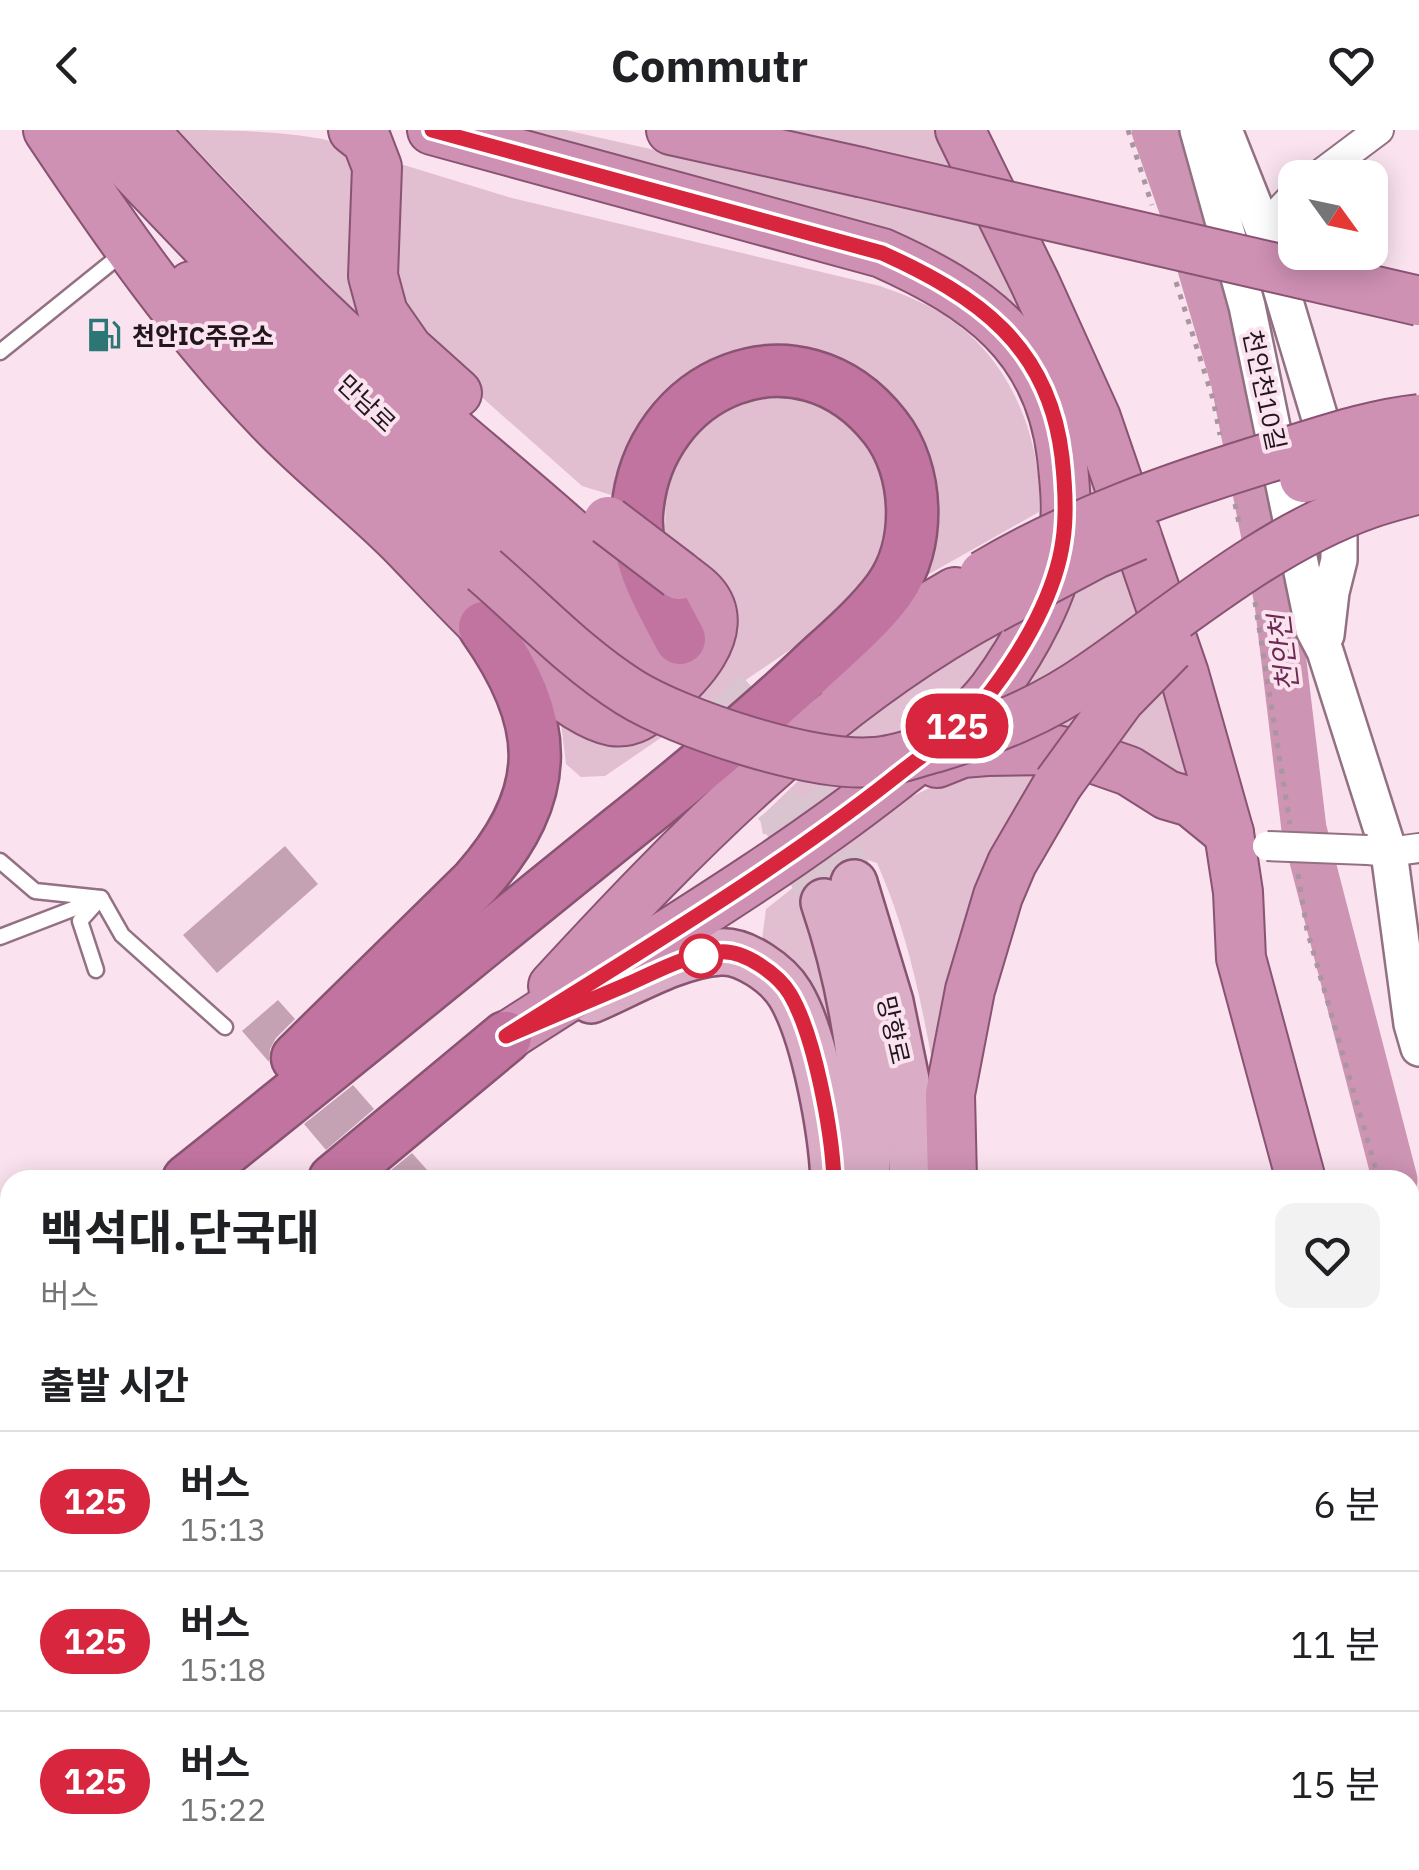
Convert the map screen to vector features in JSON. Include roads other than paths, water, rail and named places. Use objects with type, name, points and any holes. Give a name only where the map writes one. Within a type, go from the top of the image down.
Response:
[{"type":"highway","points":[[50,130],[127,249],[270,419],[377,516],[484,627],[560,692],[608,720],[632,720],[685,676],[709,642],[709,606],[703,595],[549,475],[408,349],[383,313],[373,276],[377,166],[368,140],[353,130]]},
{"type":"highway","points":[[50,130],[175,270],[332,429],[572,650],[627,691],[661,710],[750,742],[836,760],[874,762],[903,757],[1018,720],[1077,686],[1226,581],[1298,538],[1367,504],[1419,488]]},
{"type":"highway","name":"만남로","points":[[96,130],[229,270],[452,485],[667,650]]},
{"type":"highway","name":"만남로","points":[[143,130],[292,286],[390,378],[581,541],[667,650]]},
{"type":"highway","points":[[432,130],[882,253],[930,274],[984,310],[1030,362],[1048,393],[1063,472],[1064,539],[1051,582],[1029,632],[991,692],[946,736],[811,839],[506,1036]]},
{"type":"highway","points":[[671,130],[1419,300]]},
{"type":"highway","points":[[726,130],[860,172]]},
{"type":"highway","points":[[960,130],[1096,418],[1184,674],[1263,838]]},
{"type":"highway","points":[[667,650],[636,518],[642,482],[661,434],[685,407],[714,387],[758,372],[797,372],[830,381],[868,404],[897,442],[911,482],[910,540],[891,588],[746,730]]},
{"type":"highway","points":[[346,1170],[506,1036],[692,840],[771,768],[988,592],[1033,545],[1195,480],[1350,433],[1419,418]]},
{"type":"highway","points":[[200,1170],[746,730],[880,636],[1199,512],[1334,469],[1419,454]]},
{"type":"highway","points":[[952,1170],[950,1094],[970,990],[1012,863],[1058,784],[1120,699],[1167,650],[1201,622],[1293,562],[1419,500]]},
{"type":"highway","points":[[184,1170],[476,882],[521,822],[532,790],[532,728],[524,693],[484,627]]},
{"type":"highway","points":[[875,792],[962,753],[1056,750],[1129,771],[1167,795],[1191,802],[1263,838]]},
{"type":"highway","points":[[1167,795],[1238,892]]},
{"type":"highway","points":[[1263,838],[1238,892],[1242,958],[1298,1170]]},
{"type":"main road","name":"망향로","points":[[867,1170],[867,1124],[843,957],[839,892],[890,1002],[906,1080],[912,1170]]},
{"type":"main road","points":[[506,1036],[685,960],[723,951],[747,958],[767,970],[789,992],[804,1026],[832,1139],[834,1170]]},
{"type":"street","name":"천안천10길","points":[[1198,130],[1247,306],[1314,630],[1325,651],[1392,850],[1412,1024],[1419,1048]]},
{"type":"street","name":"천안천10길","points":[[1224,130],[1263,228],[1339,482],[1338,560],[1325,651]]},
{"type":"street","points":[[1339,160],[1379,130]]},
{"type":"street","points":[[1263,228],[1278,212]]},
{"type":"street","points":[[1263,838],[1392,850]]},
{"type":"lane","points":[[0,352],[127,249]]},
{"type":"lane","points":[[0,862],[34,891],[101,898]]},
{"type":"lane","points":[[0,937],[101,898]]},
{"type":"lane","points":[[96,970],[80,921],[101,898]]},
{"type":"lane","points":[[101,898],[122,934],[225,1027]]},
{"type":"waterway","name":"천안천","points":[[1154,130],[1187,224],[1233,380],[1277,603],[1304,829],[1392,1170]]},
{"type":"tunnel","points":[[680,639],[789,764],[815,805],[854,883]]},
{"type":"tunnel","points":[[736,751],[780,810],[824,902]]},
{"type":"place","name":"천안IC주유소","points":[[104,335]]}]
